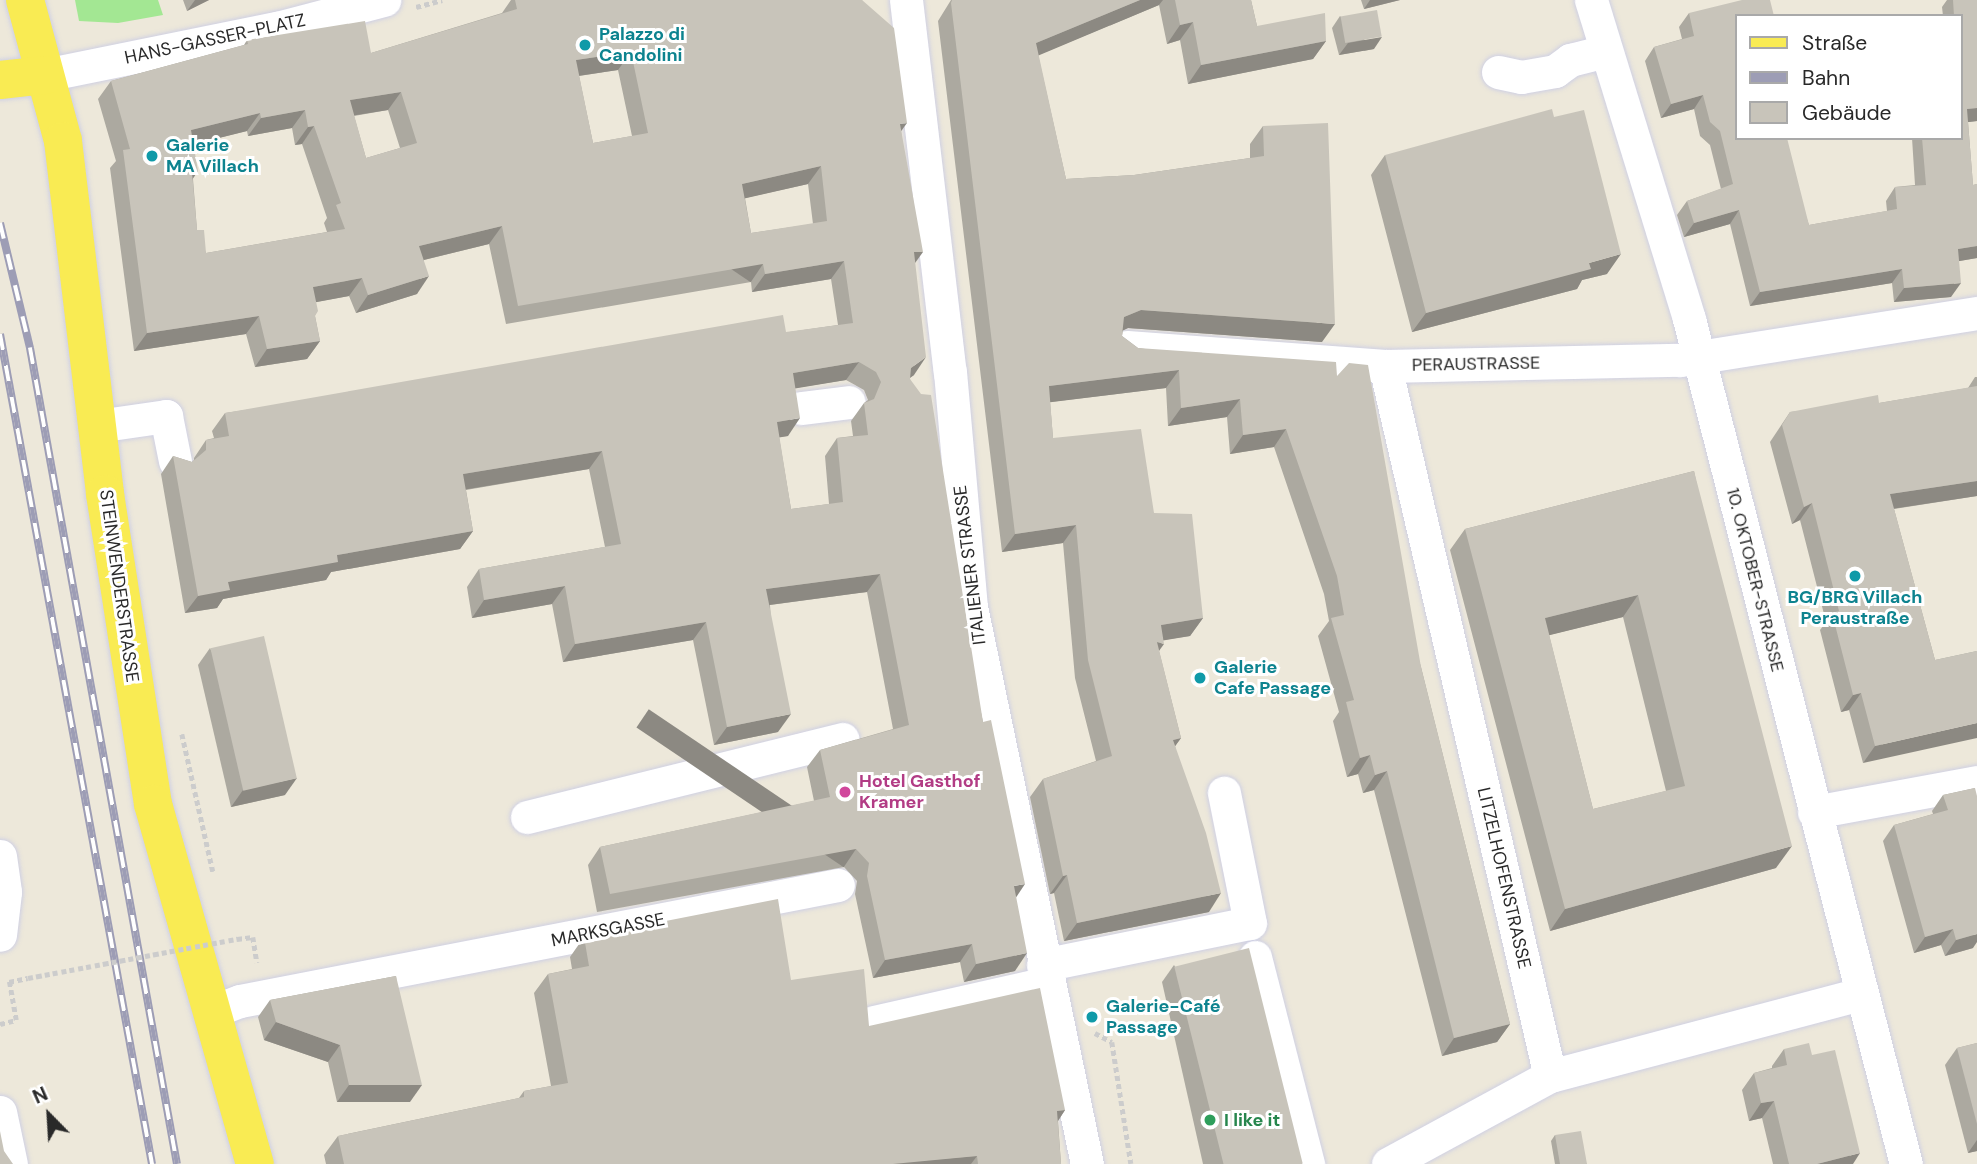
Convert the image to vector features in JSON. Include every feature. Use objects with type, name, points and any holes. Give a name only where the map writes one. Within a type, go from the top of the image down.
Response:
[{"type":"main road","name":"STEINWENDERSTRASSE","points":[[25,0],[63,141],[97,426],[153,804],[225,1007],[256,1164]]},
{"type":"main road","points":[[0,80],[46,75]]},
{"type":"street","name":"HANS-GASSER-PLATZ","points":[[46,75],[277,28],[384,0]]},
{"type":"street","name":"ITALIENER STRASSE","points":[[906,0],[951,389],[971,607],[1045,974],[1087,1164]]},
{"type":"street","name":"10. OKTOBER-STRASSE","points":[[1591,0],[1699,359],[1860,994],[1906,1164]]},
{"type":"street","points":[[1570,60],[1606,51]]},
{"type":"street","name":"PERAUSTRASSE","points":[[1127,347],[1385,366],[1699,359],[1977,313]]},
{"type":"street","name":"LITZELHOFENSTRASSE","points":[[1385,366],[1550,1076]]},
{"type":"street","points":[[916,394],[951,389]]},
{"type":"street","points":[[801,408],[849,402]]},
{"type":"street","points":[[97,426],[174,414],[175,461]]},
{"type":"street","points":[[527,817],[842,739]]},
{"type":"street","points":[[1814,812],[1977,782]]},
{"type":"street","points":[[874,1021],[1045,974],[1250,923],[1224,793]]},
{"type":"street","points":[[0,856],[5,892],[0,935]]},
{"type":"street","name":"MARKSGASSE","points":[[225,1007],[838,885]]},
{"type":"street","points":[[1255,957],[1308,1164]]},
{"type":"street","points":[[1388,1164],[1550,1076],[1860,994]]},
{"type":"street","points":[[0,1112],[11,1164]]},
{"type":"path","points":[[179,720],[215,879]]},
{"type":"path","points":[[224,927],[225,1007]]},
{"type":"path","points":[[0,1024],[16,1020],[9,982],[253,937],[258,969]]},
{"type":"path","points":[[1090,1030],[1112,1042],[1131,1164]]},
{"type":"green space","points":[[75,0],[158,0],[163,15],[118,23],[79,21]]},
{"type":"building","points":[[515,0],[862,0],[894,28],[907,123],[900,124],[923,252],[914,252],[926,357],[911,368],[910,379],[921,394],[931,395],[983,722],[991,720],[1025,884],[1014,886],[1027,953],[976,964],[972,944],[885,960],[867,876],[869,863],[856,849],[610,894],[600,847],[830,797],[820,750],[909,725],[880,574],[766,589],[791,714],[727,727],[706,622],[575,644],[565,586],[484,600],[479,569],[621,544],[602,451],[463,474],[473,531],[337,555],[338,562],[228,582],[230,590],[198,596],[173,456],[192,462],[206,450],[206,440],[229,436],[225,413],[783,315],[786,332],[853,323],[844,261],[765,274],[763,264],[518,306],[502,226],[419,246],[429,276],[368,295],[362,278],[313,287],[320,341],[267,349],[259,316],[147,333],[123,150],[130,149],[111,81],[248,44],[247,40],[365,21],[371,53],[517,9]],"holes":[[[631,52],[648,133],[593,143],[576,60]],[[401,92],[417,143],[366,158],[350,100]],[[305,110],[308,127],[314,126],[341,203],[336,205],[345,229],[206,253],[204,230],[197,230],[192,172],[198,171],[191,130],[260,113],[261,118]],[[821,166],[827,221],[751,233],[742,184]],[[859,362],[876,372],[881,382],[874,399],[864,403],[868,435],[837,438],[843,502],[791,509],[777,422],[800,418],[793,373]]]},
{"type":"building","points":[[952,0],[1140,0],[1036,43],[1066,179],[1134,175],[1264,156],[1263,126],[1328,123],[1335,324],[1141,310],[1124,317],[1122,336],[1138,348],[1336,362],[1337,376],[1349,363],[1368,365],[1421,667],[1510,1024],[1454,1038],[1387,771],[1375,775],[1370,755],[1360,758],[1346,702],[1354,700],[1331,618],[1344,615],[1337,576],[1286,429],[1243,435],[1240,399],[1181,408],[1179,370],[1049,386],[1053,438],[1141,429],[1154,513],[1192,514],[1203,618],[1161,625],[1164,644],[1157,642],[1181,738],[1173,740],[1206,833],[1221,893],[1077,923],[1067,875],[1063,876],[1043,779],[1112,756],[1088,660],[1076,525],[1015,534]]},
{"type":"building","points":[[1175,0],[1251,0],[1257,26],[1325,13],[1326,41],[1201,65],[1193,22],[1180,25]]},
{"type":"building","points":[[1742,0],[1770,0],[1774,14],[1736,14],[1736,140],[1788,140],[1809,225],[1897,209],[1895,187],[1926,185],[1922,140],[1963,140],[1963,14],[1954,14],[1953,0],[1977,0],[1977,108],[1967,109],[1973,185],[1977,184],[1977,246],[1958,249],[1961,283],[1904,288],[1902,269],[1760,292],[1739,210],[1694,223],[1687,201],[1733,184],[1720,131],[1710,122],[1703,95],[1671,104],[1654,47],[1694,36],[1689,13]]},
{"type":"building","points":[[1377,10],[1382,37],[1345,43],[1341,16]]},
{"type":"building","points":[[1552,109],[1554,117],[1584,110],[1621,254],[1589,263],[1591,269],[1426,313],[1385,155]]},
{"type":"building","name":"BG/BRG Villach Peraustraße","points":[[1977,386],[1977,481],[1890,494],[1935,660],[1977,651],[1977,723],[1875,746],[1861,693],[1853,695],[1832,613],[1839,611],[1812,503],[1804,507],[1782,425],[1790,412],[1878,395],[1879,403]]},
{"type":"building","points":[[1694,471],[1792,846],[1565,909],[1465,529]],"holes":[[[1638,595],[1685,786],[1593,809],[1545,618]]]},
{"type":"building","points":[[264,636],[297,778],[243,791],[210,648]]},
{"type":"building","points":[[1975,788],[1977,934],[1956,940],[1953,929],[1925,937],[1894,825],[1948,810],[1943,795]]},
{"type":"building","points":[[778,899],[791,980],[864,969],[869,1026],[1040,988],[1065,1110],[1057,1111],[1061,1164],[978,1164],[977,1156],[893,1164],[344,1164],[338,1136],[524,1097],[524,1091],[568,1083],[548,974],[589,966],[584,937]]},
{"type":"building","points":[[1249,948],[1303,1163],[1223,1164],[1174,967]]},
{"type":"building","points":[[396,976],[422,1085],[349,1085],[340,1045],[276,1022],[270,1000]]},
{"type":"building","points":[[1809,1043],[1812,1055],[1835,1050],[1860,1153],[1817,1164],[1789,1164],[1774,1101],[1761,1103],[1754,1073],[1787,1065],[1784,1049]]},
{"type":"building","points":[[1977,1043],[1977,1124],[1957,1048]]},
{"type":"building","points":[[0,1131],[4,1151],[13,1164],[0,1164]]},
{"type":"building","points":[[1581,1131],[1587,1164],[1560,1164],[1555,1135]]},
{"type":"railway","points":[[0,223],[30,348],[177,1164]]},
{"type":"railway","points":[[0,334],[152,1164]]},
{"type":"place","name":"Palazzo di Candolini","points":[[585,45]]},
{"type":"place","name":"Galerie MA Villach","points":[[152,156]]},
{"type":"place","name":"BG/BRG Villach Peraustraße","points":[[1855,576]]},
{"type":"place","name":"Galerie Cafe Passage","points":[[1200,678]]},
{"type":"place","name":"Hotel Gasthof Kramer","points":[[845,792]]},
{"type":"place","name":"Galerie-Café Passage","points":[[1092,1017]]},
{"type":"place","name":"I like it","points":[[1210,1120]]}]
